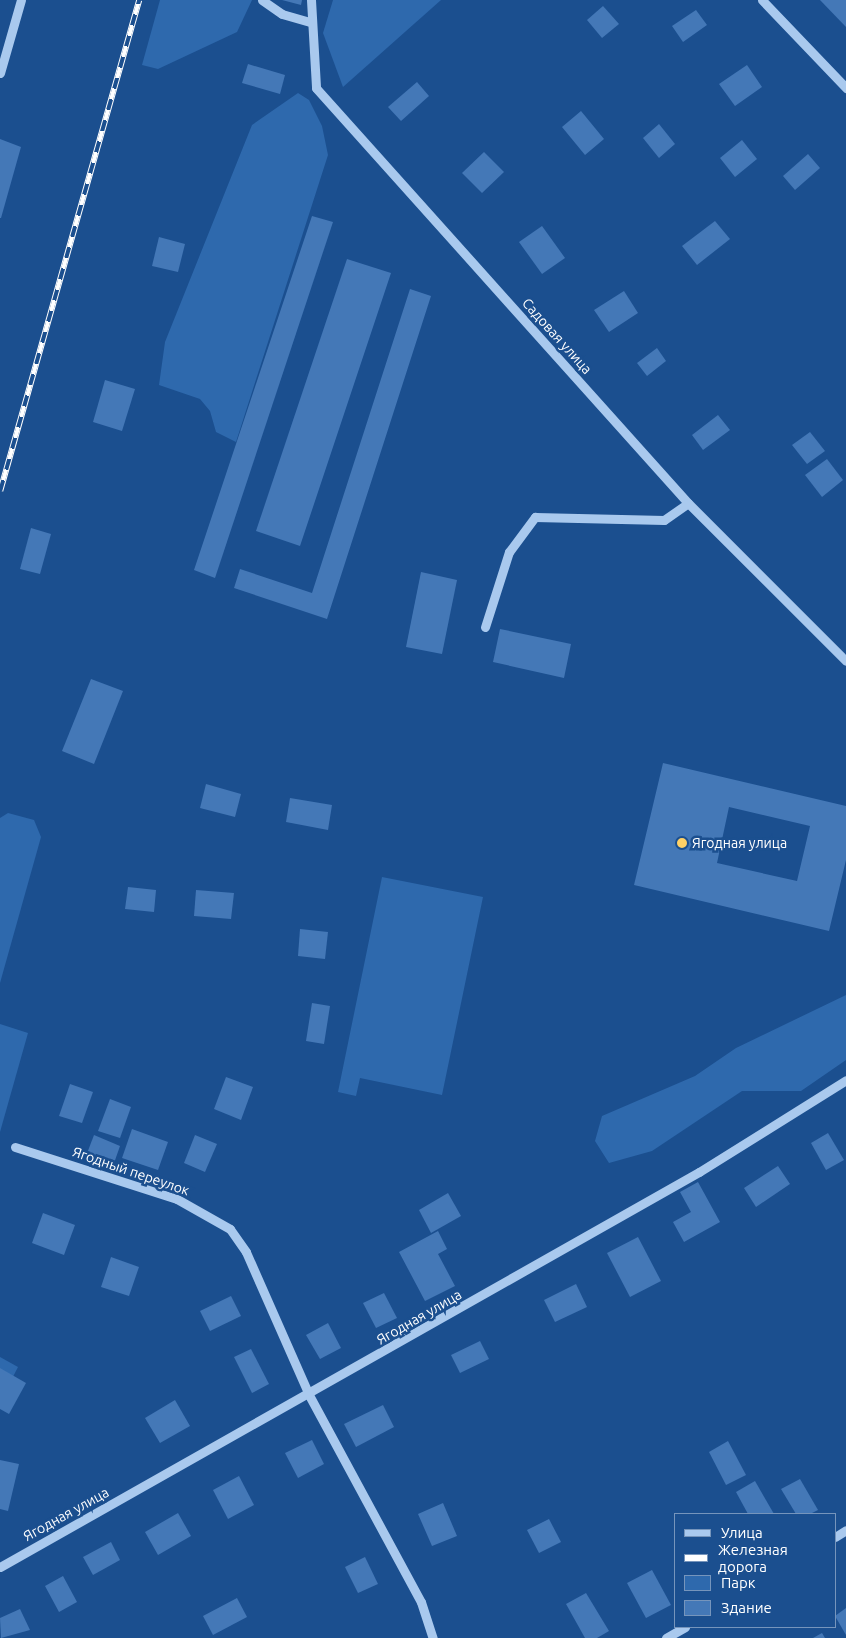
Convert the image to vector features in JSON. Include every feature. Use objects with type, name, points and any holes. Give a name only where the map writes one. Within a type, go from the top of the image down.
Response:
[{"type":"street","points":[[0,73],[21,0]]},
{"type":"street","points":[[262,0],[282,14],[310,22]]},
{"type":"street","name":"Садовая улица","points":[[311,0],[310,22],[316,88],[688,503],[846,661]]},
{"type":"street","points":[[762,0],[846,88]]},
{"type":"street","points":[[485,627],[508,552],[535,518],[664,520],[688,503]]},
{"type":"street","name":"Ягодная улица","points":[[0,1567],[309,1395],[698,1172],[846,1080]]},
{"type":"street","name":"Ягодный переулок","points":[[15,1147],[177,1199],[230,1229],[246,1252],[309,1395],[421,1602],[433,1638]]},
{"type":"street","points":[[666,1638],[683,1628]]},
{"type":"green space","points":[[160,0],[252,0],[237,32],[158,69],[142,65]]},
{"type":"green space","points":[[333,0],[441,0],[343,87],[323,33]]},
{"type":"green space","points":[[298,93],[309,100],[322,126],[328,155],[236,442],[216,432],[210,411],[200,399],[159,385],[165,342],[252,125]]},
{"type":"green space","points":[[8,813],[34,820],[41,837],[0,983],[0,818]]},
{"type":"green space","points":[[382,877],[483,897],[442,1095],[360,1078],[356,1096],[338,1092]]},
{"type":"green space","points":[[846,995],[846,1060],[801,1091],[742,1091],[652,1151],[609,1163],[595,1141],[602,1116],[695,1076],[736,1048]]},
{"type":"green space","points":[[0,1024],[28,1033],[0,1132]]},
{"type":"green space","points":[[0,1357],[18,1367],[0,1402]]},
{"type":"building","points":[[282,0],[302,0],[301,5]]},
{"type":"building","points":[[820,0],[846,0],[846,27]]},
{"type":"building","points":[[603,6],[619,24],[602,38],[587,20]]},
{"type":"building","points":[[696,10],[707,25],[683,42],[672,26]]},
{"type":"building","points":[[248,64],[285,75],[280,94],[242,83]]},
{"type":"building","points":[[747,65],[762,87],[735,106],[719,84]]},
{"type":"building","points":[[417,82],[429,96],[401,121],[388,107]]},
{"type":"building","points":[[581,111],[604,139],[585,155],[562,127]]},
{"type":"building","points":[[659,124],[675,144],[659,158],[643,138]]},
{"type":"building","points":[[0,139],[21,147],[1,218],[0,218]]},
{"type":"building","points":[[742,140],[757,159],[735,177],[720,158]]},
{"type":"building","points":[[484,152],[504,172],[482,193],[462,173]]},
{"type":"building","points":[[808,154],[820,168],[795,190],[783,176]]},
{"type":"building","points":[[312,216],[333,222],[215,578],[194,570]]},
{"type":"building","points":[[715,221],[730,239],[697,265],[682,246]]},
{"type":"building","points":[[542,226],[565,258],[542,274],[519,242]]},
{"type":"building","points":[[159,237],[185,244],[178,272],[152,266]]},
{"type":"building","points":[[347,259],[391,273],[300,546],[256,531]]},
{"type":"building","points":[[410,289],[431,296],[327,619],[234,588],[240,569],[312,593]]},
{"type":"building","points":[[624,291],[638,313],[609,332],[594,310]]},
{"type":"building","points":[[657,348],[666,361],[647,376],[637,363]]},
{"type":"building","points":[[105,380],[135,389],[122,431],[93,422]]},
{"type":"building","points":[[718,415],[730,430],[703,450],[692,435]]},
{"type":"building","points":[[810,432],[825,451],[807,464],[792,445]]},
{"type":"building","points":[[827,459],[843,480],[822,497],[805,475]]},
{"type":"building","points":[[31,528],[51,534],[40,574],[20,569]]},
{"type":"building","points":[[421,572],[457,580],[442,654],[406,647]]},
{"type":"building","points":[[500,629],[571,644],[564,678],[493,662]]},
{"type":"building","points":[[91,679],[123,691],[94,764],[62,751]]},
{"type":"building","name":"Ягодная улица","points":[[663,763],[846,806],[846,860],[829,931],[634,885]],"holes":[[[729,807],[810,826],[797,881],[717,863]]]},
{"type":"building","points":[[206,784],[241,794],[235,817],[200,808]]},
{"type":"building","points":[[290,798],[332,805],[328,830],[286,822]]},
{"type":"building","points":[[128,887],[156,890],[154,912],[125,909]]},
{"type":"building","points":[[196,890],[234,893],[231,919],[194,916]]},
{"type":"building","points":[[300,929],[328,932],[325,959],[298,956]]},
{"type":"building","points":[[312,1003],[330,1006],[324,1044],[306,1041]]},
{"type":"building","points":[[226,1077],[253,1087],[241,1120],[214,1109]]},
{"type":"building","points":[[70,1084],[93,1092],[82,1123],[59,1116]]},
{"type":"building","points":[[110,1099],[131,1107],[120,1138],[98,1131]]},
{"type":"building","points":[[132,1129],[168,1142],[158,1170],[122,1158]]},
{"type":"building","points":[[828,1133],[844,1160],[826,1170],[811,1143]]},
{"type":"building","points":[[94,1135],[120,1146],[113,1166],[86,1156]]},
{"type":"building","points":[[195,1135],[217,1144],[205,1172],[184,1163]]},
{"type":"building","points":[[778,1166],[790,1184],[756,1207],[744,1188]]},
{"type":"building","points":[[698,1182],[720,1222],[684,1242],[673,1222],[691,1212],[680,1192]]},
{"type":"building","points":[[448,1193],[461,1216],[431,1233],[419,1210]]},
{"type":"building","points":[[43,1213],[75,1225],[64,1255],[32,1243]]},
{"type":"building","points":[[438,1231],[447,1249],[438,1254],[455,1286],[425,1301],[399,1252]]},
{"type":"building","points":[[638,1237],[661,1281],[630,1297],[607,1253]]},
{"type":"building","points":[[111,1257],[139,1267],[129,1296],[101,1287]]},
{"type":"building","points":[[576,1284],[587,1307],[555,1322],[544,1300]]},
{"type":"building","points":[[384,1293],[397,1318],[376,1328],[363,1303]]},
{"type":"building","points":[[231,1296],[241,1316],[210,1331],[200,1311]]},
{"type":"building","points":[[328,1323],[341,1348],[320,1359],[306,1335]]},
{"type":"building","points":[[480,1341],[489,1359],[460,1373],[451,1355]]},
{"type":"building","points":[[251,1349],[269,1384],[252,1393],[234,1357]]},
{"type":"building","points":[[0,1368],[26,1383],[9,1414],[0,1409]]},
{"type":"building","points":[[175,1400],[190,1426],[160,1443],[145,1418]]},
{"type":"building","points":[[383,1405],[394,1427],[356,1447],[344,1424]]},
{"type":"building","points":[[312,1440],[324,1464],[298,1478],[285,1453]]},
{"type":"building","points":[[728,1441],[746,1475],[726,1485],[709,1452]]},
{"type":"building","points":[[0,1460],[19,1464],[8,1511],[0,1509]]},
{"type":"building","points":[[239,1476],[254,1505],[228,1519],[213,1490]]},
{"type":"building","points":[[800,1479],[818,1510],[812,1513],[795,1513],[781,1489]]},
{"type":"building","points":[[755,1481],[773,1513],[747,1513],[736,1492]]},
{"type":"building","points":[[443,1503],[457,1536],[432,1546],[418,1514]]},
{"type":"building","points":[[178,1513],[191,1536],[158,1555],[145,1532]]},
{"type":"building","points":[[549,1519],[561,1542],[539,1553],[527,1530]]},
{"type":"building","points":[[111,1542],[120,1560],[93,1575],[83,1557]]},
{"type":"building","points":[[365,1557],[378,1584],[358,1593],[345,1567]]},
{"type":"building","points":[[652,1570],[671,1605],[646,1618],[627,1583]]},
{"type":"building","points":[[63,1576],[77,1602],[59,1612],[45,1586]]},
{"type":"building","points":[[586,1593],[609,1631],[597,1638],[585,1638],[566,1604]]},
{"type":"building","points":[[237,1598],[247,1617],[213,1635],[203,1616]]},
{"type":"building","points":[[846,1608],[846,1635],[836,1618],[836,1615]]},
{"type":"building","points":[[20,1609],[30,1630],[1,1638],[0,1618]]},
{"type":"building","points":[[822,1633],[825,1638],[813,1638]]},
{"type":"railway","points":[[0,491],[139,0]]},
{"type":"place","name":"Ягодная улица","points":[[682,843]]}]
